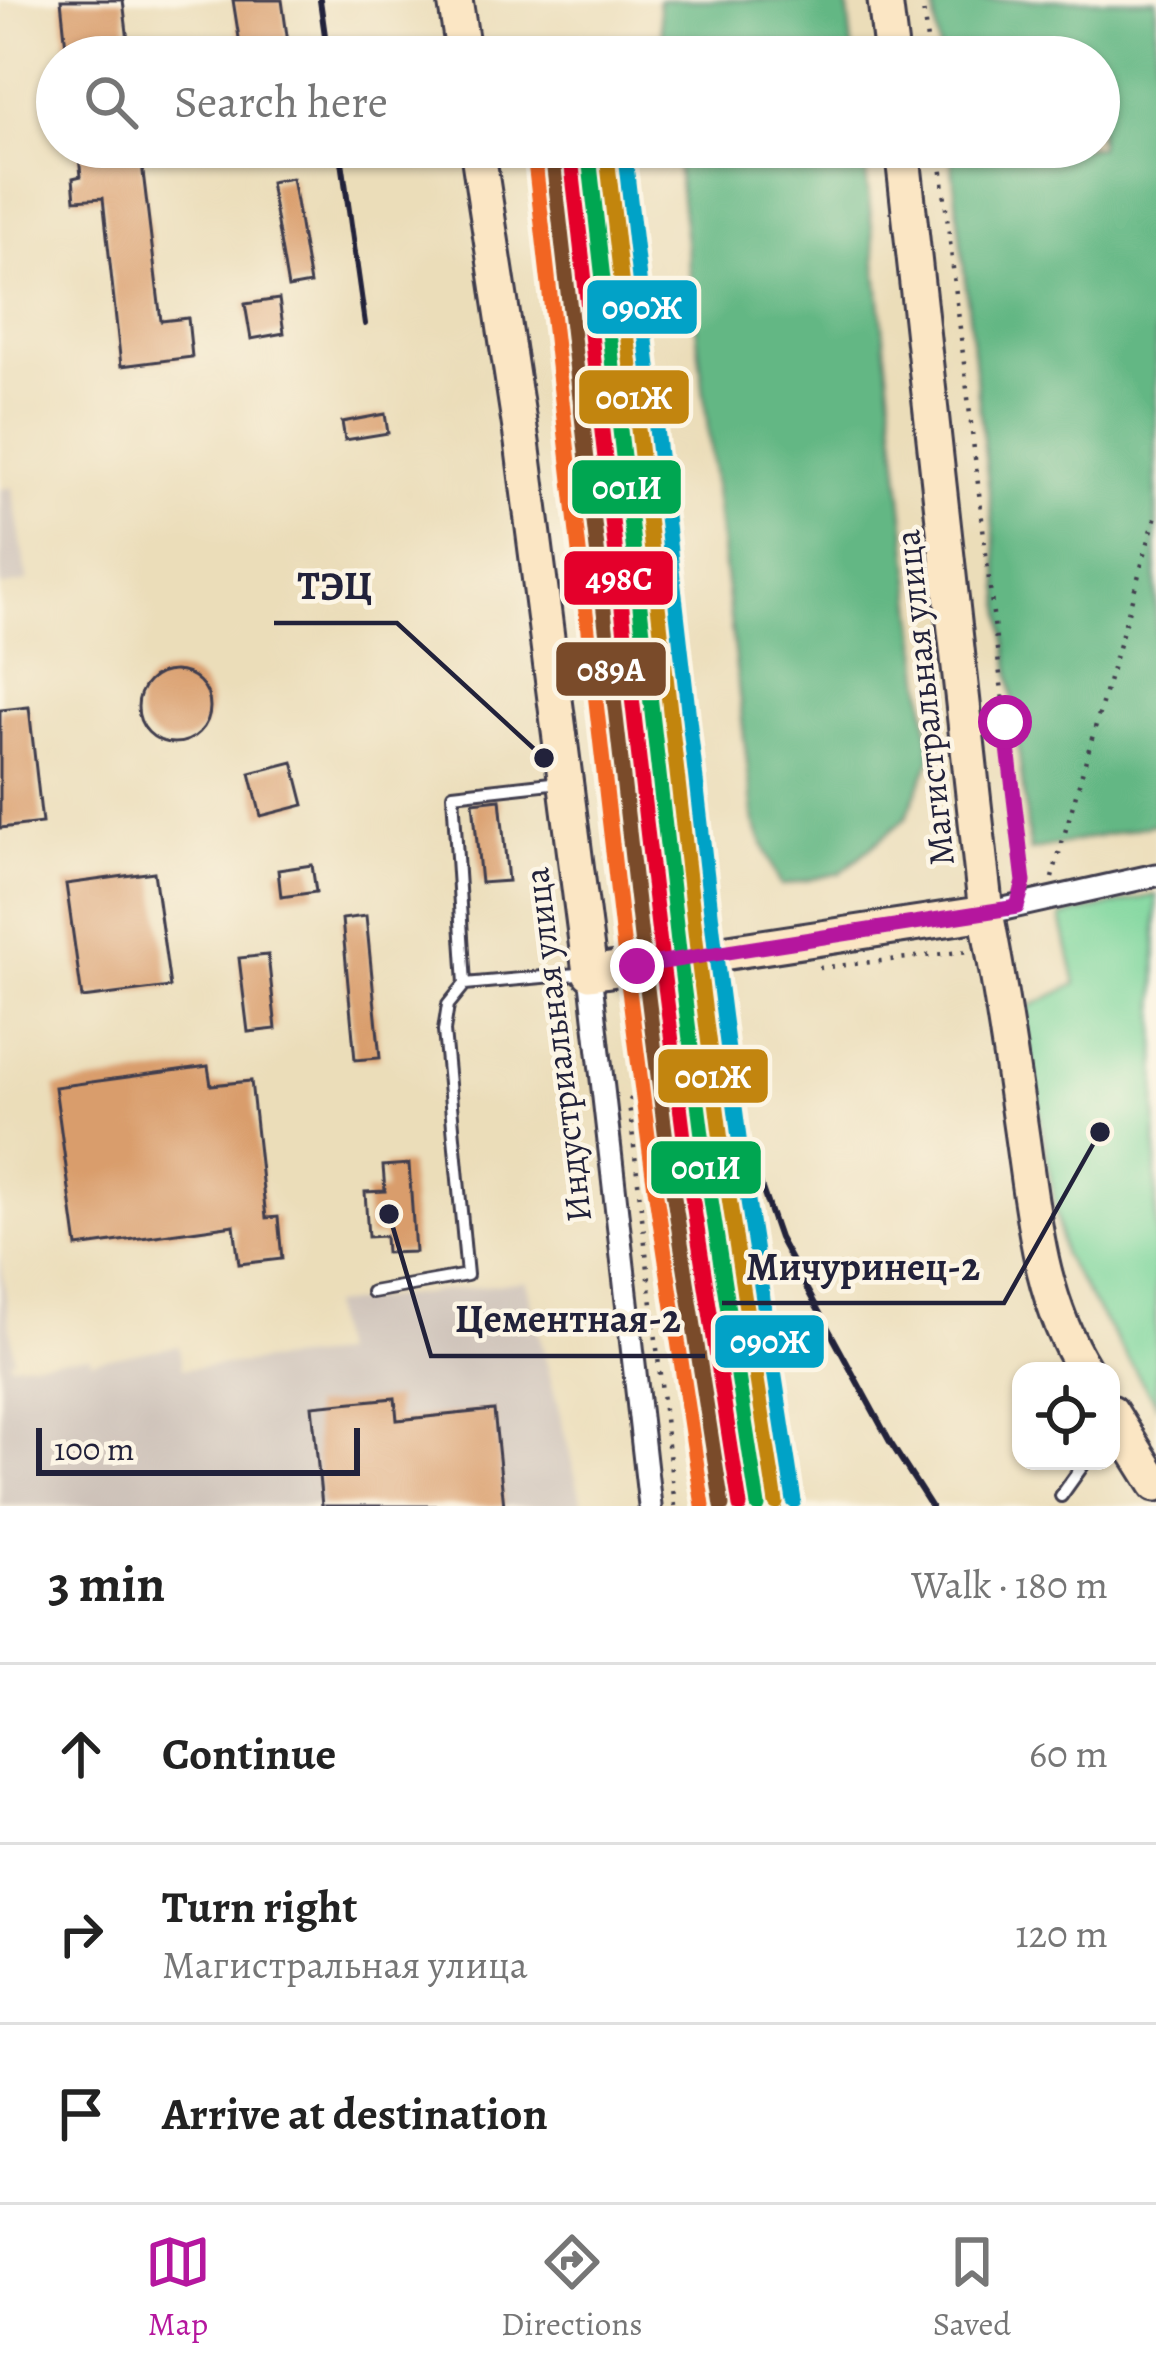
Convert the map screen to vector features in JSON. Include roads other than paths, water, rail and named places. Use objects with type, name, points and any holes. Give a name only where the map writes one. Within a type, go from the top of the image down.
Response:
[{"type":"main road","points":[[455,0],[461,36]]},
{"type":"main road","points":[[885,0],[889,36]]},
{"type":"main road","name":"Индустриальная улица","points":[[481,168],[522,442],[590,973]]},
{"type":"main road","name":"Магистральная улица","points":[[590,973],[1001,910],[905,168]]},
{"type":"main road","points":[[1001,910],[993,947],[1041,1272],[1080,1362]]},
{"type":"main road","points":[[1120,1430],[1156,1484]]},
{"type":"street","points":[[1001,910],[1156,875]]},
{"type":"street","name":"Индустриальная улица","points":[[590,973],[650,1506]]},
{"type":"lane","points":[[372,1292],[467,1275],[444,1031],[448,1005],[465,984],[453,794],[563,782]]},
{"type":"lane","points":[[465,984],[590,973]]},
{"type":"lane","points":[[1061,1496],[1080,1470]]},
{"type":"railway","points":[[320,0],[325,36]]},
{"type":"railway","points":[[343,168],[365,324]]},
{"type":"railway","points":[[601,272],[646,482],[698,958],[745,1139],[779,1238],[890,1442],[931,1506]]},
{"type":"place","name":"ТЭЦ","points":[[544,758]]},
{"type":"place","name":"Мичуринец-2","points":[[1100,1132]]},
{"type":"place","name":"Цементная-2","points":[[389,1214]]}]
